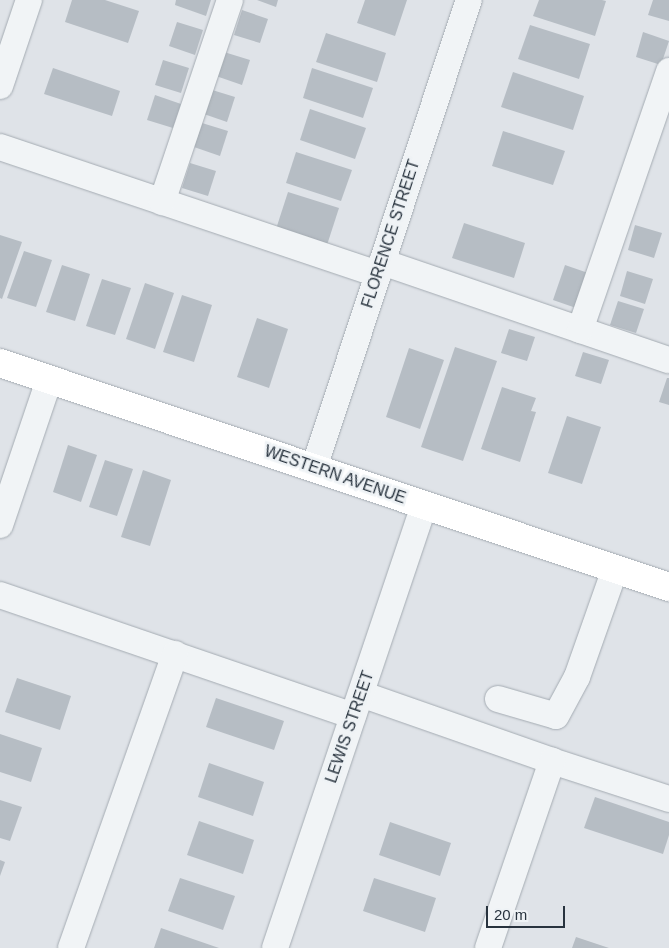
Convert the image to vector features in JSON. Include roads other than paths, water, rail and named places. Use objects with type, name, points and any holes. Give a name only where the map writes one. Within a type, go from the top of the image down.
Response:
[{"type":"main road","name":"WESTERN AVENUE","points":[[0,363],[669,588]]},
{"type":"street","points":[[0,86],[29,0]]},
{"type":"street","points":[[162,202],[230,0]]},
{"type":"street","name":"FLORENCE STREET","points":[[314,468],[470,0]]},
{"type":"street","points":[[580,330],[669,71]]},
{"type":"street","points":[[0,146],[162,202],[580,330],[669,360]]},
{"type":"street","points":[[0,525],[49,380]]},
{"type":"street","name":"LEWIS STREET","points":[[275,948],[424,505]]},
{"type":"street","points":[[498,699],[556,716],[577,677],[615,569]]},
{"type":"street","points":[[0,595],[174,654],[552,761],[669,799]]},
{"type":"street","points":[[71,948],[174,654]]},
{"type":"street","points":[[488,948],[552,761]]}]
